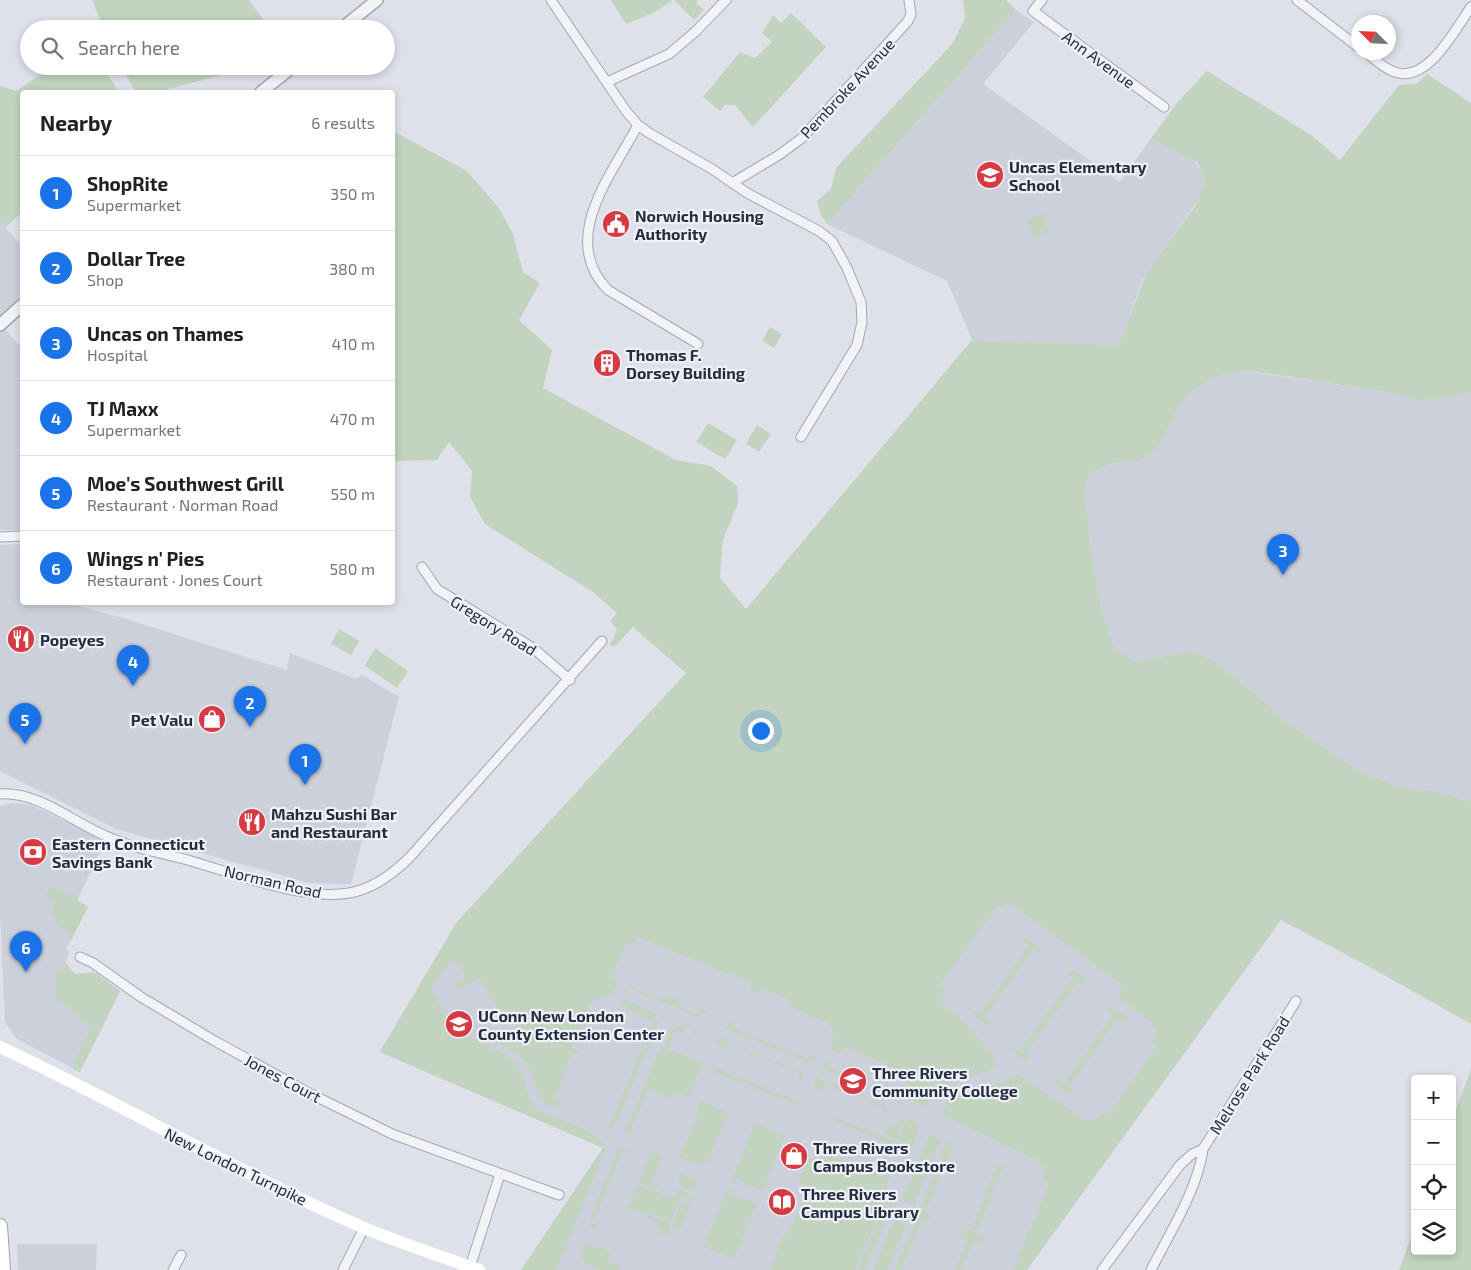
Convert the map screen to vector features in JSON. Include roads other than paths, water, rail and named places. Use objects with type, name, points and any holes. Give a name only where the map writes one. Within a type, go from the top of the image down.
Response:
[{"type":"main road","name":"New London Turnpike","points":[[0,1047],[86,1089],[261,1180],[364,1228],[475,1268]]},
{"type":"main road","points":[[0,1226],[3,1270]]},
{"type":"street","points":[[352,20],[378,0]]},
{"type":"street","points":[[551,0],[638,125],[732,183],[829,238],[840,252],[857,290],[862,312],[857,346],[801,438]]},
{"type":"street","points":[[607,82],[669,54],[695,32],[726,0]]},
{"type":"street","name":"Pembroke Avenue","points":[[732,183],[779,155],[802,138],[908,21],[911,14],[909,0]]},
{"type":"street","name":"Ann Avenue","points":[[1042,0],[1033,11],[1164,107]]},
{"type":"street","points":[[1297,0],[1351,42]]},
{"type":"street","points":[[1377,60],[1393,72],[1404,74],[1417,72],[1433,58],[1471,7],[1462,0]]},
{"type":"street","points":[[264,90],[283,75]]},
{"type":"street","points":[[638,125],[590,217],[586,235],[588,255],[598,278],[608,290],[698,344]]},
{"type":"street","points":[[0,325],[20,307]]},
{"type":"street","points":[[0,536],[20,536]]},
{"type":"street","name":"Gregory Road","points":[[422,567],[437,589],[536,650],[570,680]]},
{"type":"street","name":"Norman Road","points":[[0,794],[26,796],[106,837],[128,844],[302,892],[330,895],[351,893],[385,878],[410,857],[570,680],[602,641]]},
{"type":"street","name":"Jones Court","points":[[80,956],[93,963],[141,998],[205,1036],[311,1094],[392,1134],[559,1195]]},
{"type":"street","name":"Melrose Park Road","points":[[1151,1270],[1199,1170],[1203,1149],[1296,1001]]},
{"type":"street","name":"Melrose Park Road","points":[[1102,1270],[1180,1165],[1192,1154],[1203,1149]]},
{"type":"street","points":[[475,1268],[500,1174]]},
{"type":"street","points":[[343,1270],[364,1228]]},
{"type":"street","points":[[173,1270],[181,1255]]},
{"type":"place","name":"Uncas Elementary School","points":[[990,175]]},
{"type":"place","name":"Norwich Housing Authority","points":[[616,224]]},
{"type":"place","name":"Thomas F. Dorsey Building","points":[[607,363]]},
{"type":"place","name":"Uncas on Thames","points":[[1283,575]]},
{"type":"place","name":"Popeyes","points":[[21,639]]},
{"type":"place","name":"TJ Maxx","points":[[133,686]]},
{"type":"place","name":"Pet Valu","points":[[212,719]]},
{"type":"place","name":"Dollar Tree","points":[[250,727]]},
{"type":"place","name":"Moe's Southwest Grill","points":[[25,744]]},
{"type":"place","name":"ShopRite","points":[[305,785]]},
{"type":"place","name":"Mahzu Sushi Bar and Restaurant","points":[[252,822]]},
{"type":"place","name":"Eastern Connecticut Savings Bank","points":[[33,852]]},
{"type":"place","name":"Wings n' Pies","points":[[26,972]]},
{"type":"place","name":"UConn New London County Extension Center","points":[[459,1024]]},
{"type":"place","name":"Three Rivers Community College","points":[[853,1081]]},
{"type":"place","name":"Three Rivers Campus Bookstore","points":[[794,1156]]},
{"type":"place","name":"Three Rivers Campus Library","points":[[782,1202]]}]
